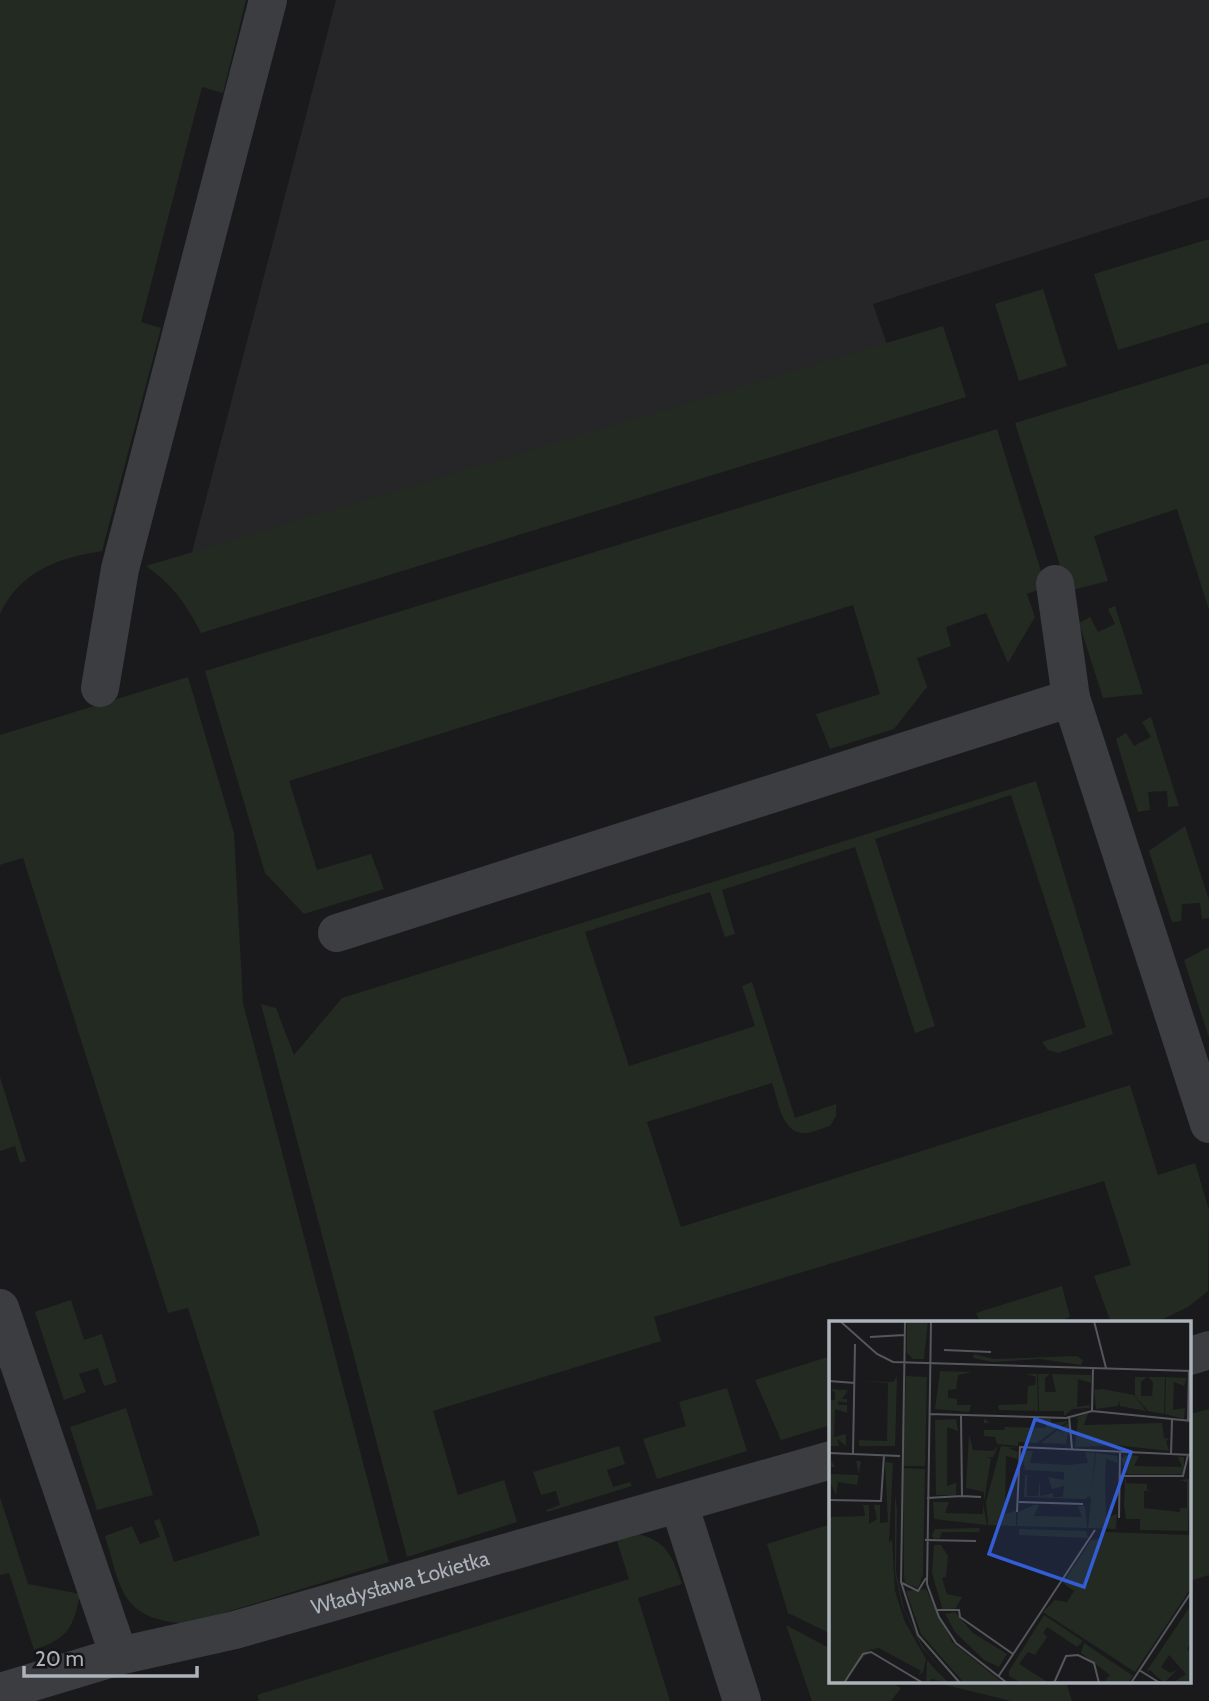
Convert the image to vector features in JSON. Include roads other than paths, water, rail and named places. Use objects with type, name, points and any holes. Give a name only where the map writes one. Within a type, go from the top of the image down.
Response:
[{"type":"street","points":[[100,688],[120,569],[268,0]]},
{"type":"street","points":[[1055,584],[1071,698],[1209,1125]]},
{"type":"street","points":[[337,933],[1071,698]]},
{"type":"street","points":[[0,1308],[13,1395],[118,1656]]},
{"type":"street","points":[[1192,1355],[1209,1350]]},
{"type":"street","name":"Władysława Łokietka","points":[[0,1692],[118,1656],[236,1630],[829,1461]]},
{"type":"street","points":[[679,1504],[742,1701]]}]
